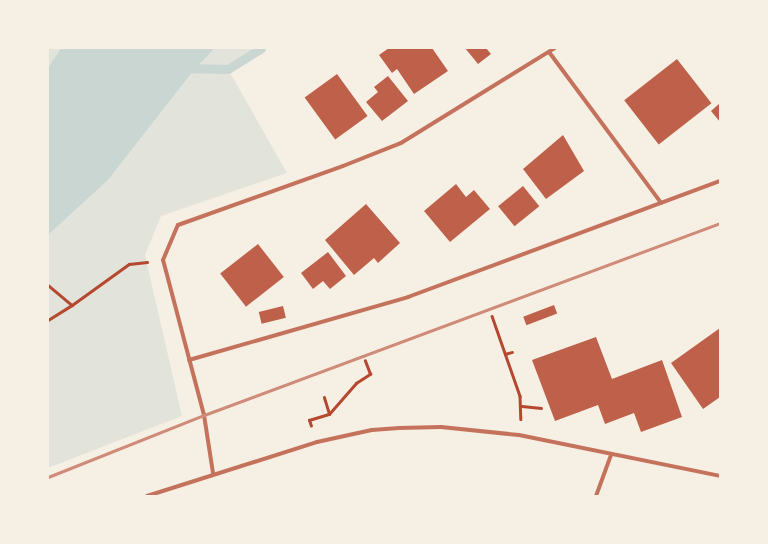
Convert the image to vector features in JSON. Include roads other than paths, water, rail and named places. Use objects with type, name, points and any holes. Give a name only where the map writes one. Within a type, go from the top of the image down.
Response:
[{"type":"street","points":[[213,473],[204,415],[163,260],[178,225],[344,166],[400,142],[555,48]]},
{"type":"street","points":[[549,52],[661,203]]},
{"type":"street","points":[[189,360],[408,297],[720,181]]},
{"type":"street","points":[[147,496],[213,473],[317,442],[372,430],[399,428],[441,427],[519,436],[720,476]]},
{"type":"street","points":[[596,496],[612,455]]},
{"type":"waterway","points":[[182,68],[228,69],[261,48]]},
{"type":"railway","points":[[48,477],[204,415],[720,223]]}]
